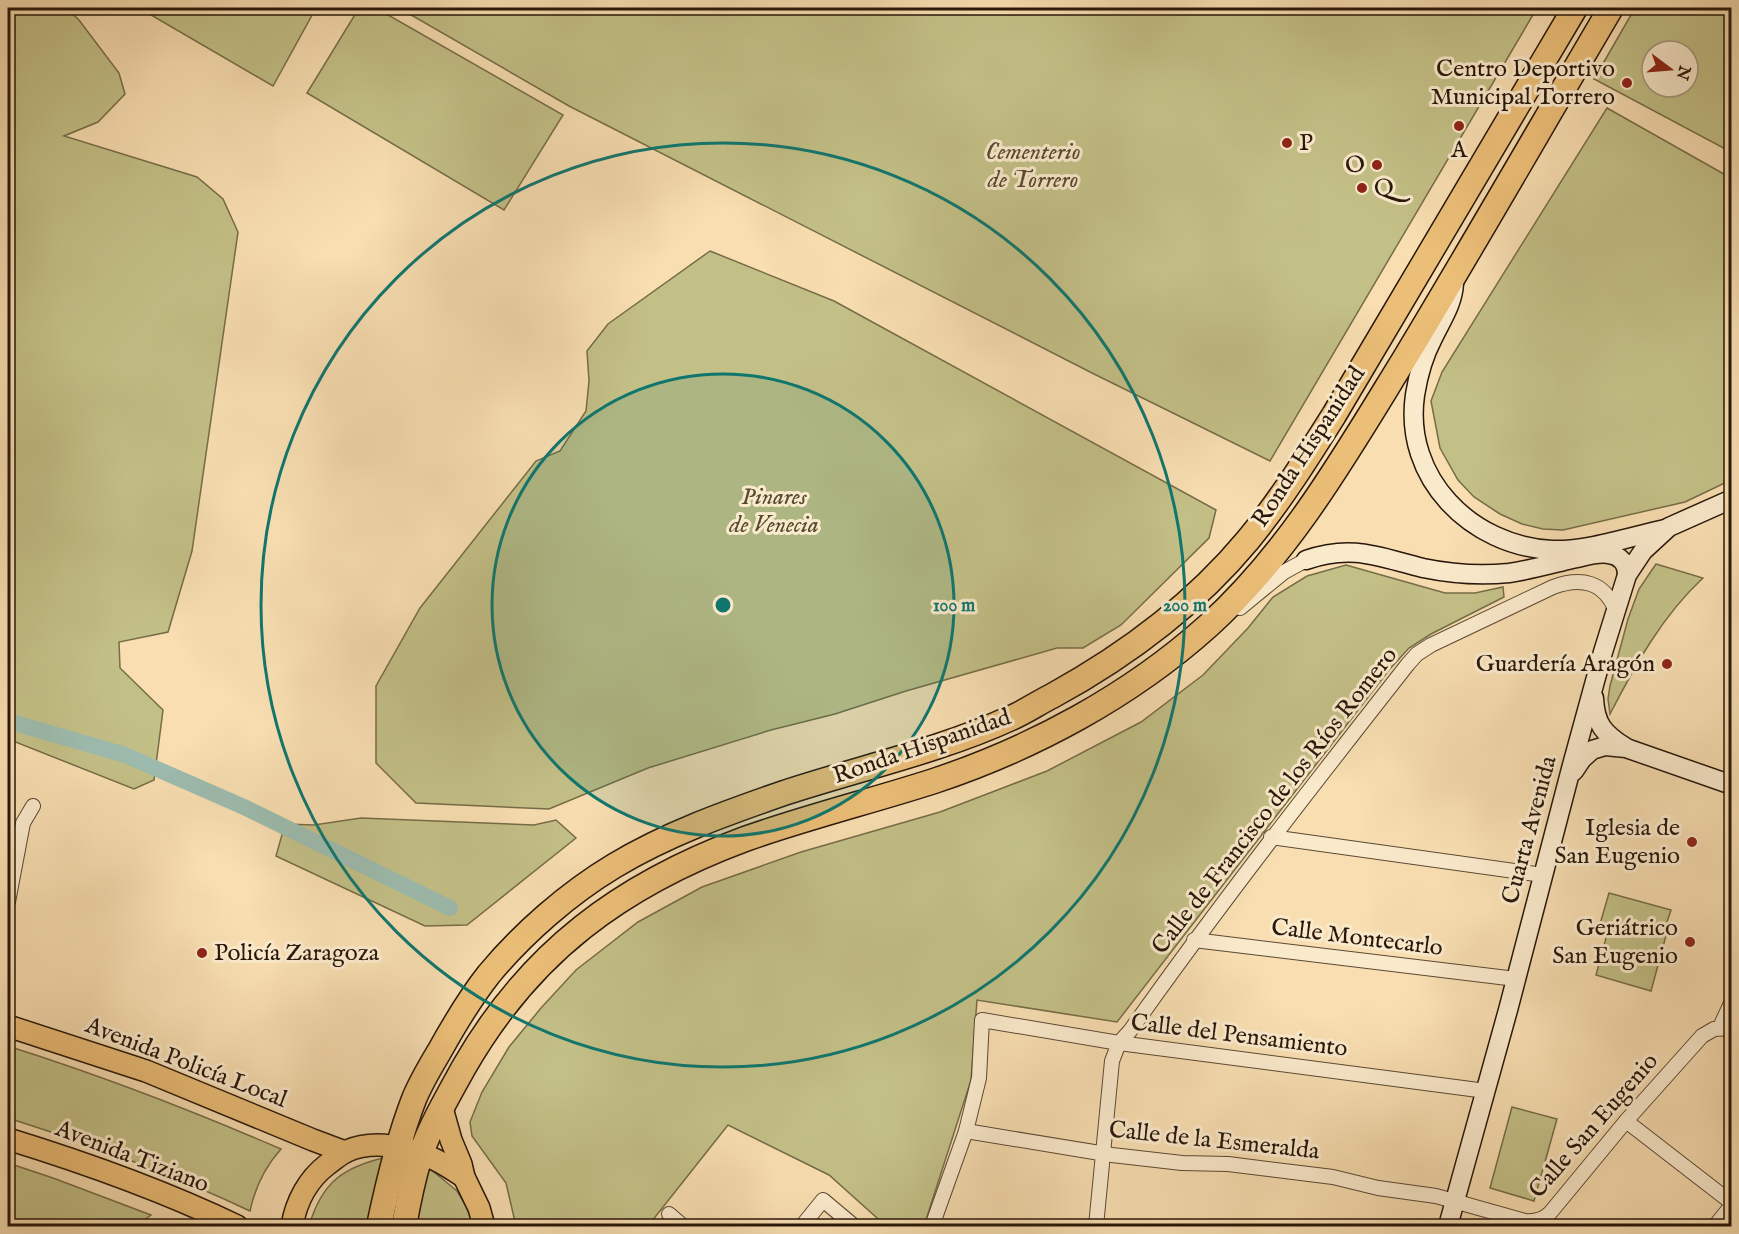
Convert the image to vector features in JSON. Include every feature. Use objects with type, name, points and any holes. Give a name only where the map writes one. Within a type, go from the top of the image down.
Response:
[{"type":"highway","name":"Ronda Hispanidad","points":[[379,1227],[390,1176],[408,1115],[421,1084],[454,1025],[489,975],[524,936],[571,896],[614,866],[675,834],[784,793],[970,735],[1012,718],[1112,661],[1160,626],[1203,588],[1248,540],[1298,472],[1575,8]]},
{"type":"highway","name":"Ronda Hispanidad","points":[[404,1227],[410,1192],[421,1154],[442,1108],[481,1037],[547,956],[591,920],[632,891],[689,862],[745,839],[938,780],[1025,746],[1085,715],[1173,655],[1207,626],[1260,571],[1309,509],[1336,469],[1454,276],[1611,8]]},
{"type":"main road","name":"Avenida Policía Local","points":[[8,1026],[146,1071],[345,1152]]},
{"type":"main road","points":[[442,1108],[464,1177],[479,1208],[484,1227]]},
{"type":"main road","name":"Avenida Tiziano","points":[[8,1139],[135,1183],[237,1227]]},
{"type":"main road","points":[[292,1227],[297,1206],[312,1180],[320,1170],[345,1152],[371,1146],[398,1148],[438,1161],[464,1177]]},
{"type":"street","points":[[1454,276],[1451,302],[1427,352],[1416,392],[1414,409],[1414,428],[1418,449],[1435,484],[1448,502],[1466,519],[1488,533],[1513,543],[1541,549],[1567,550],[1669,527]]},
{"type":"street","name":"Cuarta Avenida","points":[[1448,1227],[1594,684],[1627,575],[1643,551],[1669,527],[1731,499]]},
{"type":"street","points":[[1207,626],[1231,615],[1284,572],[1306,560],[1335,552],[1371,554],[1423,568],[1471,575],[1512,572],[1606,553],[1616,556],[1623,562],[1627,575]]},
{"type":"street","name":"Calle de Francisco de los Ríos Romero","points":[[1119,1043],[1271,837],[1408,664],[1424,649],[1569,581],[1584,582],[1607,594],[1616,611]]},
{"type":"street","points":[[1594,684],[1594,708],[1597,718],[1608,735],[1626,748]]},
{"type":"street","points":[[1567,786],[1576,767],[1586,754],[1605,746],[1626,748],[1731,785]]},
{"type":"street","points":[[8,902],[23,823],[33,806]]},
{"type":"street","points":[[1271,837],[1543,875]]},
{"type":"street","name":"Calle Montecarlo","points":[[1194,940],[1516,979]]},
{"type":"street","name":"Calle San Eugenio","points":[[1455,1201],[1525,1221],[1544,1223],[1626,1121],[1702,1036],[1728,1027],[1731,1001]]},
{"type":"street","name":"Calle del Pensamiento","points":[[966,1131],[979,1078],[982,1020],[1119,1043],[1486,1091]]},
{"type":"street","points":[[1096,1227],[1112,1061],[1119,1043]]},
{"type":"street","points":[[1626,1121],[1731,1204],[1715,1227]]},
{"type":"street","points":[[932,1227],[966,1131]]},
{"type":"street","name":"Calle de la Esmeralda","points":[[966,1131],[1112,1155],[1182,1163],[1228,1164],[1333,1177],[1378,1188],[1455,1201]]},
{"type":"street","points":[[805,1222],[823,1200],[854,1227]]},
{"type":"street","points":[[669,1214],[683,1227]]},
{"type":"green space","points":[[8,8],[66,8],[79,20],[119,73],[125,94],[98,122],[64,136],[197,177],[223,199],[238,232],[192,551],[168,632],[119,642],[120,668],[163,710],[154,780],[134,789],[8,739]]},
{"type":"green space","points":[[139,8],[316,8],[273,86]]},
{"type":"green space","points":[[359,8],[376,8],[563,115],[504,210],[307,93]]},
{"type":"green space","name":"Cementerio de Torrero","points":[[399,8],[1537,8],[1270,461],[1094,374],[569,106]]},
{"type":"green space","name":"Centro Deportivo Municipal Torrero","points":[[1635,8],[1731,8],[1731,152],[1594,79]]},
{"type":"green space","points":[[1607,108],[1731,178],[1731,480],[1685,502],[1563,530],[1543,529],[1522,524],[1500,514],[1474,497],[1458,480],[1440,448],[1431,401],[1442,372]]},
{"type":"green space","name":"Pinares de Venecia","points":[[710,251],[834,301],[1216,510],[1209,538],[1121,625],[1083,648],[1057,648],[906,691],[835,714],[771,730],[648,768],[549,809],[416,803],[376,763],[376,686],[420,608],[536,461],[560,451],[586,411],[589,381],[587,351],[608,324]]},
{"type":"green space","points":[[1656,564],[1703,578],[1662,625],[1640,659],[1610,714],[1608,699],[1610,686],[1628,619],[1639,589]]},
{"type":"green space","points":[[1346,565],[1445,593],[1475,593],[1503,587],[1504,597],[1431,634],[1409,648],[1389,670],[1117,1022],[977,1000],[971,1080],[924,1226],[886,1226],[829,1175],[728,1125],[648,1226],[516,1226],[506,1183],[472,1136],[470,1122],[482,1092],[509,1047],[576,970],[638,922],[702,887],[801,852],[940,812],[1047,771],[1141,722],[1203,675],[1248,628],[1273,597],[1307,576]]},
{"type":"green space","points":[[361,818],[534,825],[556,820],[576,838],[467,925],[425,926],[276,856],[285,824],[314,825]]},
{"type":"green space","points":[[1609,893],[1671,910],[1651,991],[1596,975],[1609,927],[1600,924]]},
{"type":"green space","points":[[14,1048],[149,1095],[281,1149],[261,1178],[250,1211],[130,1160],[8,1118],[8,1080]]},
{"type":"green space","points":[[1512,1107],[1557,1119],[1534,1201],[1490,1188]]},
{"type":"green space","points":[[387,1157],[371,1226],[309,1226],[320,1198],[336,1179],[358,1166]]},
{"type":"green space","points":[[8,1163],[151,1215],[136,1226],[10,1226],[8,1223]]},
{"type":"green space","points":[[429,1168],[457,1191],[474,1226],[415,1226]]},
{"type":"waterway","points":[[8,721],[125,755],[244,807],[450,908]]},
{"type":"place","name":"Centro Deportivo Municipal Torrero","points":[[1627,83]]},
{"type":"place","name":"A","points":[[1459,126]]},
{"type":"place","name":"P","points":[[1287,143]]},
{"type":"place","name":"O","points":[[1377,165]]},
{"type":"place","name":"Q","points":[[1362,188]]},
{"type":"place","name":"Guardería Aragón","points":[[1667,664]]},
{"type":"place","name":"Iglesia de San Eugenio","points":[[1692,842]]},
{"type":"place","name":"Geriátrico San Eugenio","points":[[1690,942]]},
{"type":"place","name":"Policía Zaragoza","points":[[202,953]]}]
